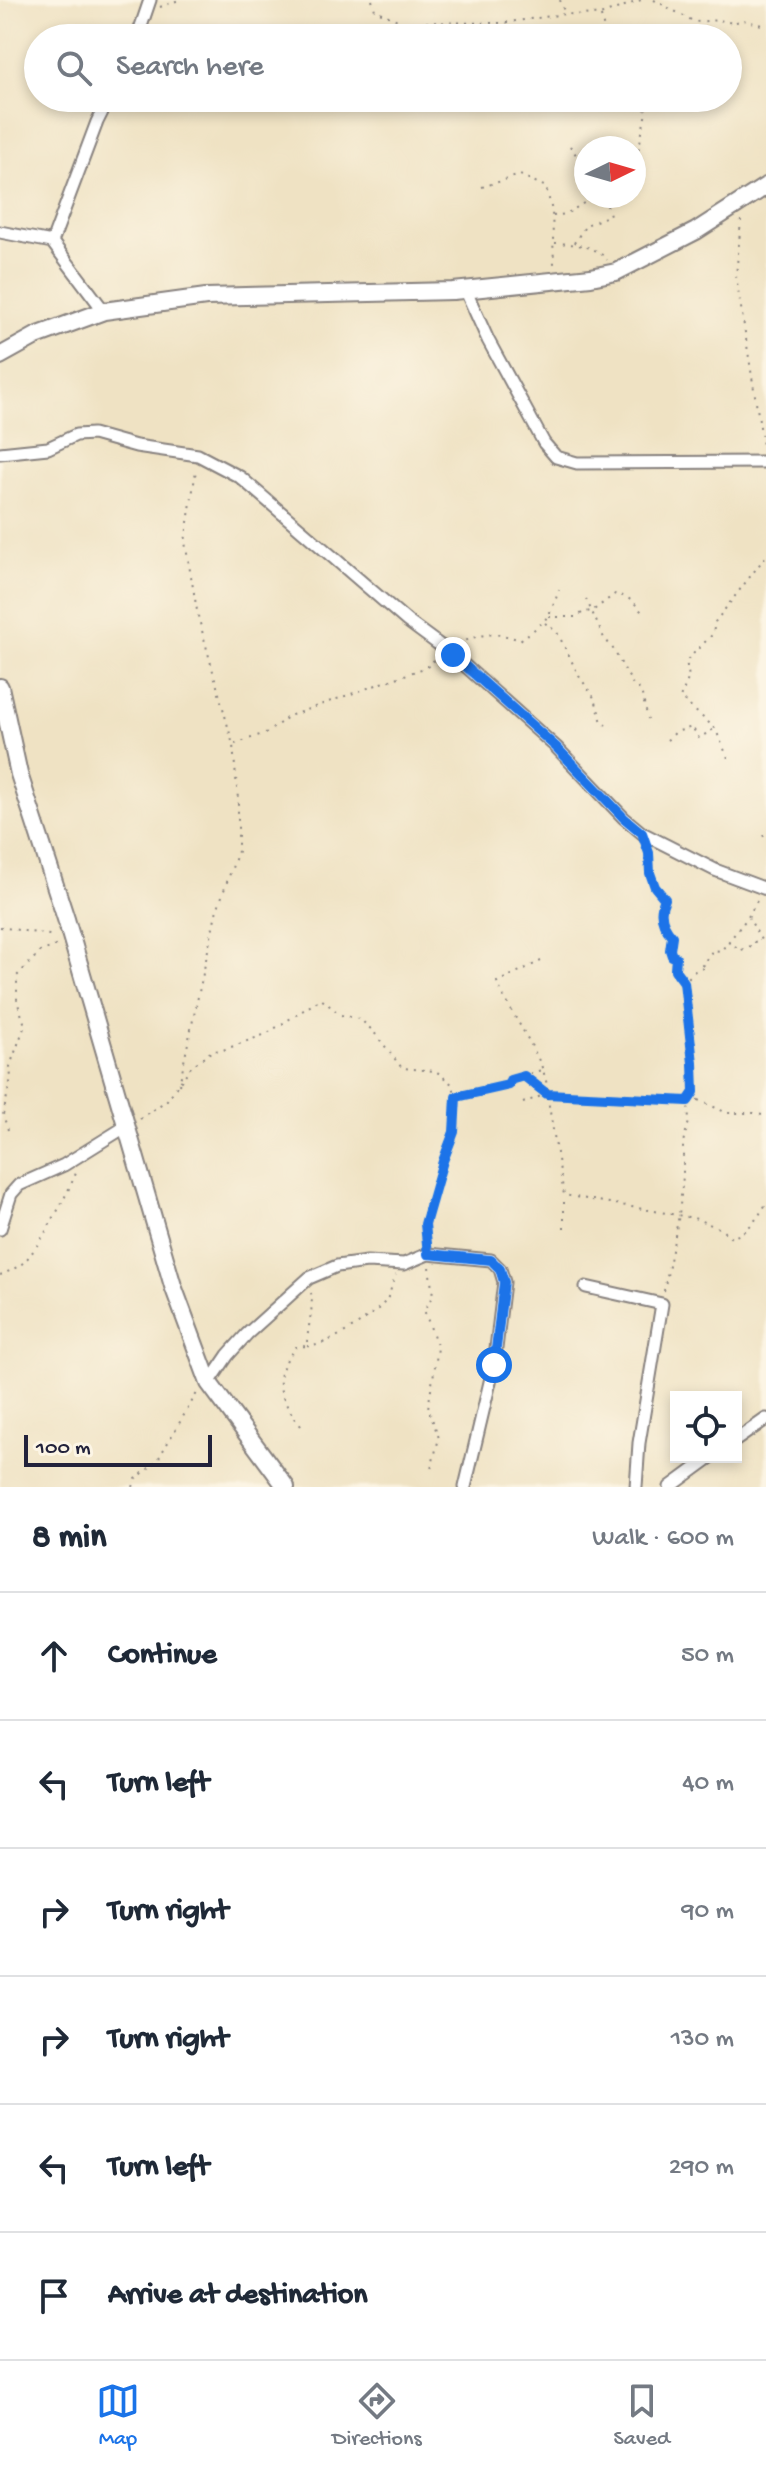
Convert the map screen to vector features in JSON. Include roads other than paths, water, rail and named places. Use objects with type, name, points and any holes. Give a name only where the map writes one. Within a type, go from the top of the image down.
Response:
[{"type":"street","points":[[142,24],[149,5]]},
{"type":"street","points":[[52,242],[102,112]]},
{"type":"street","points":[[0,356],[36,336],[104,311],[206,297],[465,289],[616,272],[670,245],[766,186]]},
{"type":"street","points":[[0,232],[52,242],[104,311]]},
{"type":"street","points":[[465,289],[488,340],[544,443],[556,457],[577,463],[766,462]]},
{"type":"street","points":[[0,453],[48,448],[76,435],[93,434],[136,446],[198,455],[240,477],[407,621],[453,655],[556,747],[642,833],[765,892]]},
{"type":"street","points":[[0,687],[19,774],[72,939],[173,1286],[209,1382],[286,1487]]},
{"type":"street","points":[[0,1229],[11,1194],[19,1185],[64,1165],[125,1127]]},
{"type":"street","points":[[209,1382],[247,1334],[309,1278],[337,1266],[367,1262],[404,1264],[428,1254],[491,1260],[500,1269],[504,1282],[494,1365],[465,1487]]},
{"type":"street","points":[[586,1287],[662,1304],[639,1443],[636,1487]]},
{"type":"street","points":[[742,1436],[766,1419]]},
{"type":"street","points":[[670,1487],[703,1463]]}]
